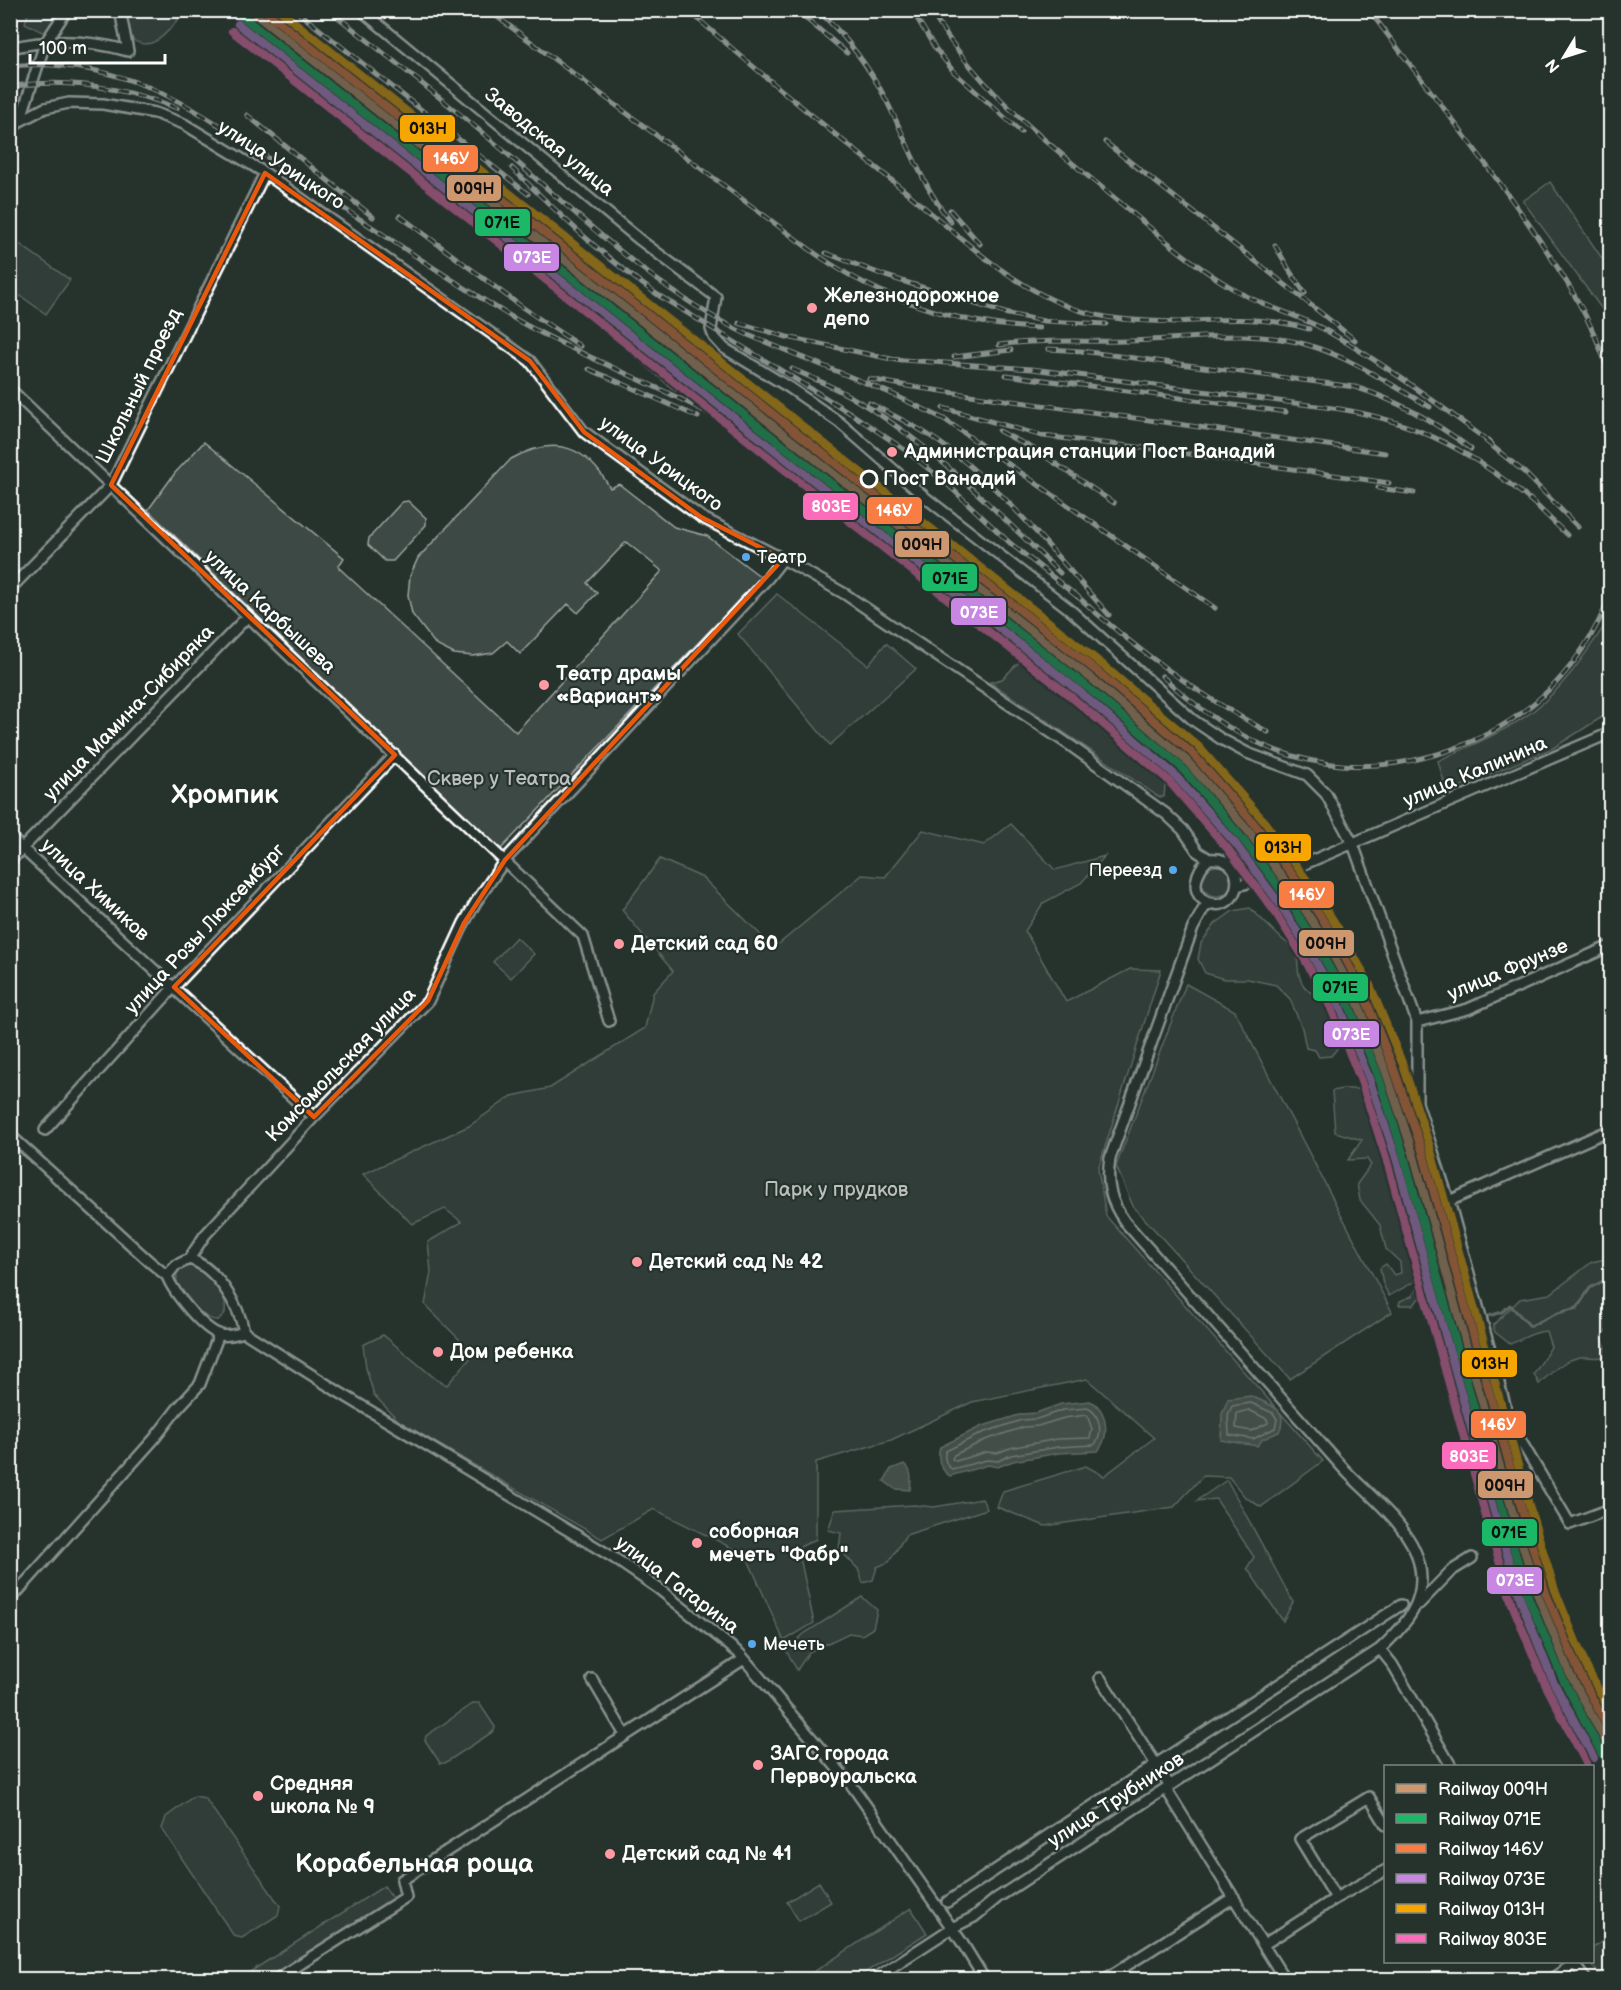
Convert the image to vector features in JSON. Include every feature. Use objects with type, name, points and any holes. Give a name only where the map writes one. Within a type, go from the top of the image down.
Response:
[{"type":"street","points":[[15,120],[45,43],[67,10]]},
{"type":"street","points":[[10,48],[45,43],[88,43],[128,51],[120,10]]},
{"type":"street","name":"Заводская улица","points":[[361,10],[640,240],[716,297],[711,329],[714,337],[724,348],[790,388],[839,422],[927,498],[1068,608],[1193,720],[1247,753],[1298,771],[1314,781],[1333,805],[1353,844]]},
{"type":"street","name":"улица Урицкого","points":[[10,131],[15,120],[45,108],[69,103],[103,104],[155,113],[184,124],[266,174],[530,361],[584,432],[701,517],[845,594],[1096,763],[1166,814],[1183,830],[1198,852]]},
{"type":"street","name":"Школьный проезд","points":[[10,589],[111,485],[266,174]]},
{"type":"street","name":"улица Карбышева","points":[[10,389],[583,936],[609,1021]]},
{"type":"street","name":"Комсомольская улица","points":[[167,1276],[175,1266],[189,1259],[205,1235],[314,1117],[428,1001],[464,923],[505,860],[768,578],[783,559]]},
{"type":"street","name":"улица Мамина-Сибиряка","points":[[10,861],[248,616]]},
{"type":"street","name":"улица Калинина","points":[[1237,882],[1248,884],[1281,874],[1611,733]]},
{"type":"street","name":"улица Розы Люксембург","points":[[45,1130],[174,987],[395,755]]},
{"type":"street","name":"улица Химиков","points":[[10,837],[314,1117]]},
{"type":"street","points":[[1353,844],[1417,1022],[1417,1102],[1449,1201],[1510,1423],[1570,1524],[1611,1509]]},
{"type":"street","points":[[1198,852],[1209,860]]},
{"type":"street","points":[[1198,852],[1200,867]]},
{"type":"street","points":[[1217,859],[1230,865],[1237,882],[1234,894],[1229,900],[1220,903],[1206,903],[1198,892],[1196,874],[1200,867],[1209,860],[1217,859]]},
{"type":"street","points":[[1206,903],[1193,928],[1110,1158],[1108,1180],[1111,1198],[1125,1222],[1345,1470],[1407,1535],[1420,1565],[1421,1589],[1416,1607]]},
{"type":"street","name":"улица Фрунзе","points":[[1417,1022],[1468,1009],[1611,946]]},
{"type":"street","points":[[1449,1201],[1611,1130]]},
{"type":"street","points":[[10,1135],[167,1276],[170,1284],[201,1322],[219,1334],[230,1336],[244,1332],[242,1317],[234,1301],[208,1271],[198,1262],[189,1259]]},
{"type":"street","name":"улица Гагарина","points":[[244,1332],[614,1558],[659,1589],[744,1659],[853,1787],[952,1928],[985,1980]]},
{"type":"street","points":[[10,1600],[148,1446],[200,1384],[219,1334]]},
{"type":"street","name":"улица Трубников","points":[[872,1980],[952,1928],[974,1917],[997,1898],[1380,1648],[1451,1571],[1472,1558]]},
{"type":"street","points":[[947,1902],[1401,1605]]},
{"type":"street","points":[[1380,1648],[1392,1664],[1450,1765]]},
{"type":"street","points":[[275,1980],[406,1897],[402,1880],[744,1659]]},
{"type":"street","points":[[1100,1678],[1156,1764],[1284,1980]]},
{"type":"street","points":[[592,1679],[626,1735]]},
{"type":"street","points":[[1336,1898],[1300,1839],[1369,1797],[1384,1822]]},
{"type":"street","points":[[1263,1945],[1336,1898],[1384,1871]]},
{"type":"street","points":[[1104,1980],[1234,1897]]},
{"type":"street","points":[[1550,1980],[1573,1963]]},
{"type":"street","points":[[1575,1963],[1586,1980]]},
{"type":"highlighted area","points":[[265,173],[530,361],[584,432],[701,517],[783,559],[505,860],[464,923],[428,1001],[314,1117],[174,987],[395,755],[111,485]]},
{"type":"green space","points":[[29,11],[63,11],[46,34],[25,23]]},
{"type":"green space","points":[[123,11],[185,11],[162,37],[148,44],[132,39]]},
{"type":"green space","points":[[1550,182],[1610,270],[1610,336],[1604,312],[1523,201]]},
{"type":"green space","points":[[11,238],[70,280],[46,314],[11,289]]},
{"type":"green space","name":"Сквер у Театра","points":[[204,442],[344,558],[338,567],[516,732],[662,571],[626,542],[587,583],[597,593],[578,613],[568,604],[520,654],[507,641],[493,653],[473,656],[454,654],[436,645],[412,614],[408,595],[410,576],[418,558],[511,459],[542,447],[568,448],[591,462],[610,488],[619,484],[674,527],[707,536],[761,577],[500,850],[148,510],[175,473]]},
{"type":"green space","points":[[408,501],[426,518],[426,525],[393,561],[385,561],[368,545],[369,538],[402,502]]},
{"type":"green space","points":[[777,594],[868,665],[886,643],[916,669],[830,745],[738,634]]},
{"type":"green space","points":[[1610,617],[1610,663],[1606,666],[1610,676],[1610,712],[1553,748],[1447,792],[1438,761],[1500,731],[1534,710],[1571,673]]},
{"type":"green space","points":[[1020,661],[1031,662],[1049,671],[1162,777],[1165,785],[1164,797],[1159,797],[990,682],[1002,679]]},
{"type":"green space","name":"Парк у прудков","points":[[1011,824],[1055,870],[1105,856],[1081,883],[1043,903],[1025,931],[1066,1002],[1130,969],[1161,970],[1098,1169],[1106,1216],[1323,1461],[1261,1507],[1245,1497],[1229,1477],[1203,1476],[1174,1507],[1045,1526],[997,1507],[1003,1491],[1086,1466],[1104,1476],[1154,1438],[1087,1379],[972,1402],[891,1440],[816,1462],[816,1539],[798,1548],[814,1623],[784,1641],[746,1555],[654,1509],[602,1539],[400,1422],[374,1395],[366,1368],[363,1345],[383,1335],[437,1380],[447,1385],[474,1354],[425,1305],[431,1272],[428,1242],[462,1222],[445,1209],[412,1224],[363,1174],[469,1126],[512,1096],[550,1088],[645,1028],[653,993],[673,971],[622,910],[660,859],[703,878],[774,948],[862,875],[885,877],[923,830],[984,845]]},
{"type":"green space","points":[[1217,866],[1228,870],[1232,881],[1228,892],[1217,896],[1206,892],[1202,881],[1206,870]]},
{"type":"green space","points":[[1250,908],[1284,941],[1297,949],[1299,976],[1305,988],[1328,1001],[1340,1045],[1331,1056],[1319,1057],[1315,1050],[1306,1048],[1302,1028],[1290,999],[1276,985],[1248,979],[1224,979],[1205,973],[1198,959],[1201,943],[1215,924],[1233,911]]},
{"type":"green space","points":[[516,937],[534,954],[511,978],[493,962]]},
{"type":"green space","points":[[1186,984],[1235,1011],[1392,1312],[1290,1379],[1133,1206],[1116,1166]]},
{"type":"green space","points":[[1360,1089],[1366,1101],[1367,1115],[1408,1220],[1425,1289],[1414,1305],[1399,1305],[1400,1301],[1412,1296],[1419,1286],[1417,1280],[1389,1296],[1383,1284],[1380,1268],[1386,1264],[1394,1275],[1401,1273],[1400,1262],[1386,1249],[1380,1225],[1360,1200],[1357,1184],[1371,1165],[1367,1159],[1348,1160],[1362,1140],[1335,1132],[1332,1091]]},
{"type":"green space","points":[[1610,1258],[1610,1327],[1601,1336],[1609,1355],[1598,1358],[1580,1357],[1568,1361],[1539,1384],[1534,1374],[1551,1347],[1546,1331],[1532,1334],[1510,1344],[1495,1332],[1493,1325],[1520,1299],[1550,1294],[1592,1262]]},
{"type":"green space","points":[[192,1263],[211,1278],[222,1294],[225,1313],[219,1320],[202,1314],[185,1298],[178,1287],[177,1273],[183,1266]]},
{"type":"green space","points":[[1227,1480],[1293,1602],[1283,1621],[1247,1568],[1254,1557],[1216,1499],[1196,1501]]},
{"type":"green space","points":[[982,1499],[987,1509],[906,1535],[889,1562],[877,1567],[873,1580],[863,1583],[858,1569],[839,1549],[841,1533],[828,1530],[835,1510],[914,1505],[934,1507]]},
{"type":"green space","points":[[862,1597],[877,1610],[873,1628],[862,1635],[849,1633],[809,1652],[797,1670],[786,1650],[805,1633]]},
{"type":"green space","points":[[474,1703],[479,1703],[495,1727],[494,1731],[445,1763],[440,1763],[425,1740],[426,1736]]},
{"type":"green space","points":[[194,1796],[205,1798],[280,1906],[278,1915],[242,1938],[234,1936],[162,1829],[166,1817]]},
{"type":"green space","points":[[819,1882],[831,1902],[799,1921],[787,1902]]},
{"type":"green space","points":[[384,1886],[393,1899],[270,1979],[255,1979],[250,1972]]},
{"type":"green space","points":[[911,1908],[927,1933],[855,1979],[803,1979]]},
{"type":"green space","points":[[1610,1936],[1610,1979],[1602,1979],[1591,1963],[1594,1963],[1594,1947]]},
{"type":"water","points":[[1251,1396],[1280,1412],[1282,1424],[1279,1432],[1263,1439],[1257,1446],[1221,1440],[1222,1414],[1228,1399]]},
{"type":"water","points":[[1090,1401],[1101,1410],[1104,1417],[1104,1438],[1098,1451],[1059,1453],[1013,1461],[998,1467],[988,1465],[950,1476],[941,1467],[940,1447],[980,1427],[1022,1414],[1036,1413],[1061,1404]]},
{"type":"water","points":[[904,1464],[910,1472],[910,1490],[895,1489],[884,1481],[891,1469]]},
{"type":"waterway","points":[[1489,1316],[1502,1312],[1510,1305],[1530,1326],[1558,1313],[1577,1308],[1590,1288],[1610,1275]]},
{"type":"waterway","points":[[1449,1363],[1446,1350],[1438,1342],[1443,1332],[1453,1327]]},
{"type":"railway","points":[[295,10],[528,194]]},
{"type":"railway","points":[[329,10],[466,119],[595,231],[653,277],[684,298],[748,335],[890,393],[944,419],[1215,608]]},
{"type":"railway","points":[[488,10],[816,254],[841,270],[894,297],[951,316],[1009,326],[1039,328]]},
{"type":"railway","points":[[688,10],[964,241],[1026,286],[1072,308],[1099,316],[1126,320],[1180,322]]},
{"type":"railway","points":[[796,10],[847,53]]},
{"type":"railway","points":[[817,10],[843,36],[872,75],[929,190],[951,222]]},
{"type":"railway","points":[[912,10],[935,48],[954,72],[1021,132]]},
{"type":"railway","points":[[930,10],[970,66],[1015,113],[1064,157],[1187,257],[1243,295],[1316,325],[1349,344],[1411,385],[1492,444]]},
{"type":"railway","points":[[1369,10],[1488,167],[1551,257],[1585,315],[1610,377]]},
{"type":"railway","points":[[10,66],[55,65],[95,70],[132,81],[168,96],[235,135],[435,269],[515,319],[731,426]]},
{"type":"railway","points":[[10,87],[53,83],[95,86],[137,95],[177,108]]},
{"type":"railway","points":[[334,112],[547,281],[676,389]]},
{"type":"railway","points":[[247,115],[373,217]]},
{"type":"railway","points":[[1105,142],[1355,340]]},
{"type":"railway","points":[[512,168],[582,235],[638,281],[852,414],[908,452],[947,484],[1010,543],[1079,598]]},
{"type":"railway","points":[[950,210],[980,244]]},
{"type":"railway","points":[[400,216],[522,307],[580,346]]},
{"type":"railway","points":[[1275,245],[1305,293]]},
{"type":"railway","points":[[826,253],[886,276],[1008,314],[1044,321],[1106,324]]},
{"type":"railway","points":[[646,298],[727,362]]},
{"type":"railway","points":[[1172,322],[1257,320],[1309,329]]},
{"type":"railway","points":[[739,323],[787,337],[896,360]]},
{"type":"railway","points":[[999,345],[1218,336],[1286,340],[1324,350],[1340,357],[1430,407]]},
{"type":"railway","points":[[1048,349],[1081,351],[1355,387],[1416,413],[1471,449]]},
{"type":"railway","points":[[954,357],[1011,350]]},
{"type":"railway","points":[[889,359],[1032,369],[1340,409],[1369,415],[1396,422],[1445,443],[1491,470],[1536,505]]},
{"type":"railway","points":[[589,369],[698,417]]},
{"type":"railway","points":[[792,369],[850,396],[913,439],[964,481],[1060,573]]},
{"type":"railway","points":[[1006,375],[1286,412]]},
{"type":"railway","points":[[869,379],[1385,453]]},
{"type":"railway","points":[[869,403],[930,436],[980,475],[1025,520],[1109,615]]},
{"type":"railway","points":[[943,408],[1043,436],[1154,449],[1389,483]]},
{"type":"railway","points":[[726,423],[837,494],[890,533]]},
{"type":"railway","points":[[999,431],[1034,449],[1114,503]]},
{"type":"railway","points":[[1486,441],[1524,472],[1578,527]]},
{"type":"railway","points":[[1378,488],[1414,493]]},
{"type":"railway","points":[[864,497],[966,596]]},
{"type":"railway","points":[[1530,499],[1567,535]]},
{"type":"railway","points":[[1074,593],[1119,633],[1166,669],[1216,702],[1268,732]]},
{"type":"railway","points":[[1162,676],[1223,724],[1275,750],[1328,763],[1363,766],[1398,763],[1466,744],[1498,728],[1528,708],[1554,685],[1571,665],[1593,632],[1610,597]]},
{"type":"rail line","name":"009Н","points":[[250,10],[1092,679],[1186,760],[1249,832],[1297,897],[1328,946],[1354,994],[1386,1072],[1413,1153],[1538,1596],[1570,1674],[1610,1750]]},
{"type":"rail line","name":"146У","points":[[264,10],[1098,672],[1192,753],[1256,826],[1305,892],[1336,941],[1362,990],[1394,1069],[1422,1150],[1546,1593],[1578,1670],[1610,1732]]},
{"type":"rail line","name":"013Н","points":[[279,10],[1103,665],[1198,746],[1263,820],[1312,887],[1343,936],[1370,985],[1403,1065],[1430,1147],[1531,1512],[1555,1590],[1586,1666],[1610,1712]]},
{"type":"rail line","name":"071Е","points":[[243,17],[1086,686],[1180,766],[1242,838],[1290,902],[1320,951],[1346,998],[1378,1075],[1404,1156],[1529,1599],[1562,1677],[1602,1754]]},
{"type":"rail line","name":"073Е","points":[[238,24],[1081,693],[1173,773],[1235,843],[1282,907],[1312,955],[1338,1002],[1369,1078],[1396,1158],[1521,1601],[1553,1681],[1594,1758]]},
{"type":"rail line","name":"803Е","points":[[232,31],[1075,700],[1167,779],[1228,849],[1275,912],[1305,960],[1330,1006],[1361,1081],[1387,1161],[1512,1604],[1545,1684],[1586,1763]]},
{"type":"place","name":"Железнодорожное депо","points":[[812,308]]},
{"type":"place","name":"Администрация станции Пост Ванадий","points":[[892,452]]},
{"type":"place","name":"Пост Ванадий","points":[[869,479]]},
{"type":"place","name":"Театр","points":[[746,557]]},
{"type":"place","name":"Театр драмы «Вариант»","points":[[544,685]]},
{"type":"place","name":"Переезд","points":[[1173,870]]},
{"type":"place","name":"Детский сад 60","points":[[619,944]]},
{"type":"place","name":"Детский сад № 42","points":[[637,1262]]},
{"type":"place","name":"Дом ребенка","points":[[438,1352]]},
{"type":"place","name":"соборная мечеть \"Фабр\"","points":[[697,1543]]},
{"type":"place","name":"Мечеть","points":[[752,1644]]},
{"type":"place","name":"ЗАГС города Первоуральска","points":[[758,1765]]},
{"type":"place","name":"Средняя школа № 9","points":[[258,1796]]},
{"type":"place","name":"Детский сад № 41","points":[[610,1854]]},
{"type":"district","name":"Хромпик","points":[[225,795]]},
{"type":"district","name":"Корабельная роща","points":[[414,1864]]}]
